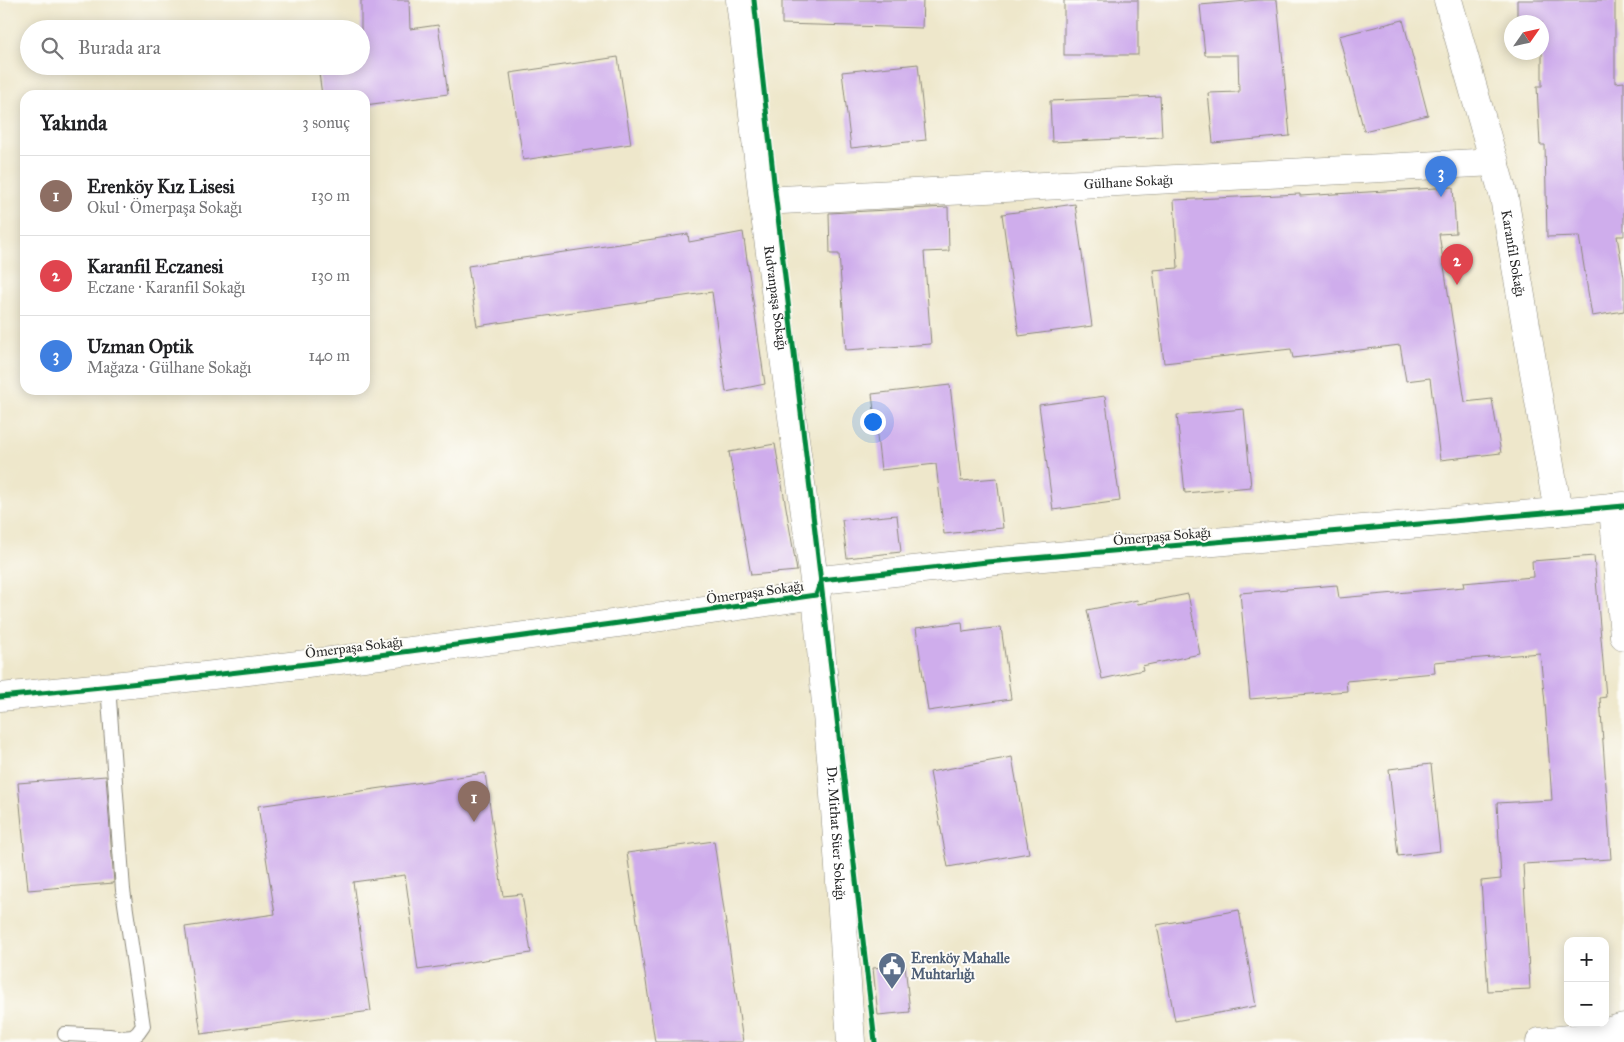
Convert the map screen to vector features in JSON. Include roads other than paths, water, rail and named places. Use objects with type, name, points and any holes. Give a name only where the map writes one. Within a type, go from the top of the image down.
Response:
[{"type":"street","name":"Rıdvanpaşa Sokağı","points":[[740,0],[762,201],[816,595]]},
{"type":"street","name":"Karanfil Sokağı","points":[[1448,0],[1508,212],[1558,512]]},
{"type":"street","name":"Gülhane Sokağı","points":[[762,201],[1495,162]]},
{"type":"street","name":"Ömerpaşa Sokağı","points":[[0,697],[320,663],[816,595],[821,580],[987,562],[1619,506]]},
{"type":"street","points":[[1619,506],[1624,636]]},
{"type":"street","name":"Dr. Mithat Süer Sokağı","points":[[816,595],[832,763],[852,1042]]},
{"type":"street","points":[[1540,1042],[1599,1040],[1624,1027]]},
{"type":"lane","points":[[65,1034],[132,1037],[143,1026],[123,890],[108,686]]},
{"type":"place","name":"Uzman Optik","points":[[1441,197]]},
{"type":"place","name":"Karanfil Eczanesi","points":[[1457,285]]},
{"type":"place","name":"Erenköy Kız Lisesi","points":[[474,822]]},
{"type":"place","name":"Erenköy Mahalle Muhtarlığı","points":[[892,990]]}]
